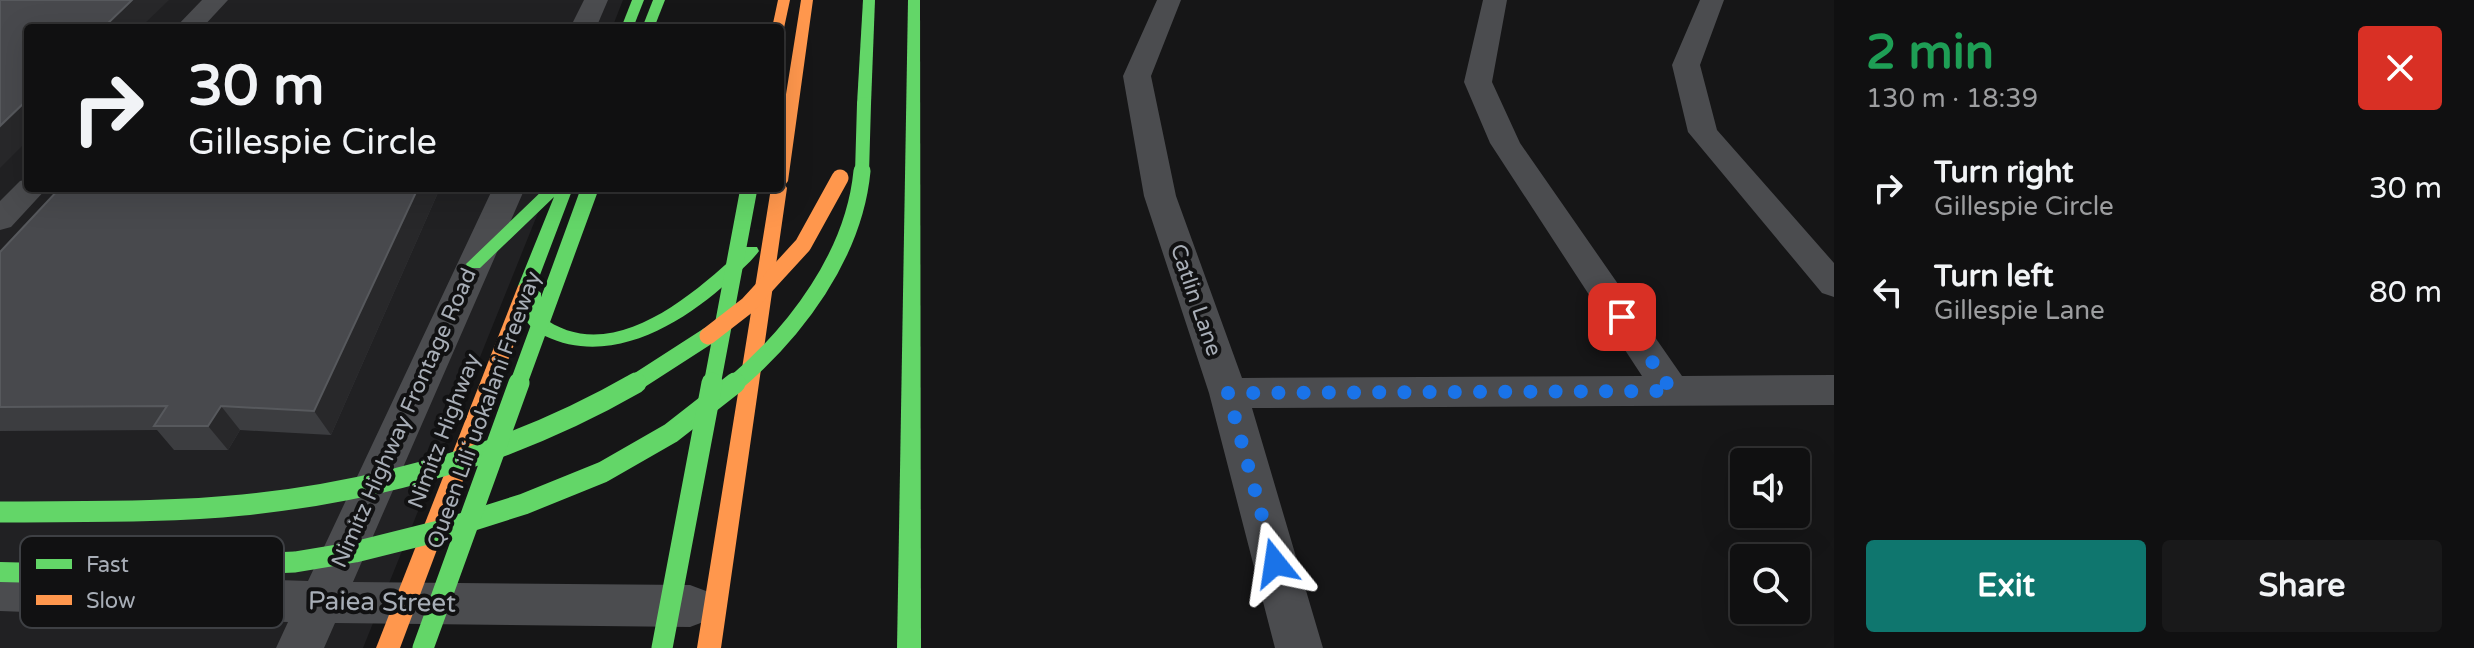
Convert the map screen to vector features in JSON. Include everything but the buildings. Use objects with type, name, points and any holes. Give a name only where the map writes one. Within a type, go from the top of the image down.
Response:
[{"type":"main road","points":[[629,24],[638,0]]},
{"type":"main road","points":[[650,24],[659,0]]},
{"type":"main road","points":[[779,24],[784,0]]},
{"type":"main road","points":[[784,154],[807,0]]},
{"type":"main road","points":[[284,561],[315,560],[447,528],[551,493],[637,454],[707,406],[764,355],[807,306],[837,257],[855,211],[862,169],[869,0]]},
{"type":"main road","points":[[909,648],[914,0]]},
{"type":"main road","points":[[0,512],[161,510],[279,501],[400,479],[524,438],[618,394],[708,336],[760,293],[808,242],[837,188],[864,104]]},
{"type":"main road","points":[[474,264],[550,192]]},
{"type":"main road","name":"Nimitz Highway","points":[[388,648],[563,192]]},
{"type":"main road","name":"Queen Liliʻuokalani Freeway","points":[[423,648],[589,192]]},
{"type":"main road","points":[[662,648],[748,192]]},
{"type":"main road","points":[[713,627],[778,192]]},
{"type":"main road","points":[[532,271],[532,318],[545,331],[593,342],[647,330],[678,313],[720,281],[773,230]]},
{"type":"main road","points":[[0,572],[20,572]]},
{"type":"street","points":[[192,24],[216,0]]},
{"type":"street","points":[[585,24],[596,0]]},
{"type":"street","name":"Catlin Lane","points":[[1169,0],[1137,76],[1160,196],[1228,393],[1299,648]]},
{"type":"street","points":[[1495,0],[1478,82],[1505,143],[1672,391]]},
{"type":"street","points":[[1712,0],[1686,65],[1703,132],[1834,285]]},
{"type":"street","points":[[0,220],[27,192]]},
{"type":"street","name":"Nimitz Highway Frontage Road","points":[[300,648],[507,192]]},
{"type":"street","points":[[1228,393],[1834,390]]},
{"type":"street","name":"Paiea Street","points":[[0,591],[20,592]]},
{"type":"street","name":"Paiea Street","points":[[284,601],[404,602],[713,627]]},
{"type":"shaded area","points":[[0,0],[623,0],[614,24],[24,24],[24,192],[546,192],[363,648],[0,648]]},
{"type":"traffic: fast","points":[[629,24],[638,0]]},
{"type":"traffic: fast","points":[[650,24],[659,0]]},
{"type":"traffic: fast","points":[[864,104],[869,0]]},
{"type":"traffic: fast","points":[[909,648],[914,0]]},
{"type":"traffic: fast","points":[[284,563],[396,542],[524,504],[603,472],[671,433],[704,409],[768,351],[796,319],[821,285],[841,249],[858,199],[863,158],[864,104]]},
{"type":"traffic: fast","points":[[474,264],[550,192]]},
{"type":"traffic: fast","points":[[527,286],[563,192]]},
{"type":"traffic: fast","points":[[423,648],[589,192]]},
{"type":"traffic: fast","points":[[662,648],[748,192]]},
{"type":"traffic: fast","points":[[532,293],[532,318],[543,326],[575,338],[607,339],[654,326],[675,314],[715,285],[751,251]]},
{"type":"traffic: fast","points":[[0,512],[214,508],[304,497],[427,471],[547,428],[604,401],[708,336]]},
{"type":"traffic: fast","points":[[0,572],[20,572]]},
{"type":"traffic: slow","points":[[779,24],[784,0]]},
{"type":"traffic: slow","points":[[784,154],[807,0]]},
{"type":"traffic: slow","points":[[708,336],[748,305],[803,245],[840,178]]},
{"type":"traffic: slow","points":[[709,648],[778,192]]},
{"type":"traffic: slow","points":[[388,648],[527,286]]},
{"type":"route","points":[[1275,563],[1228,393],[1672,391],[1622,317]]}]
